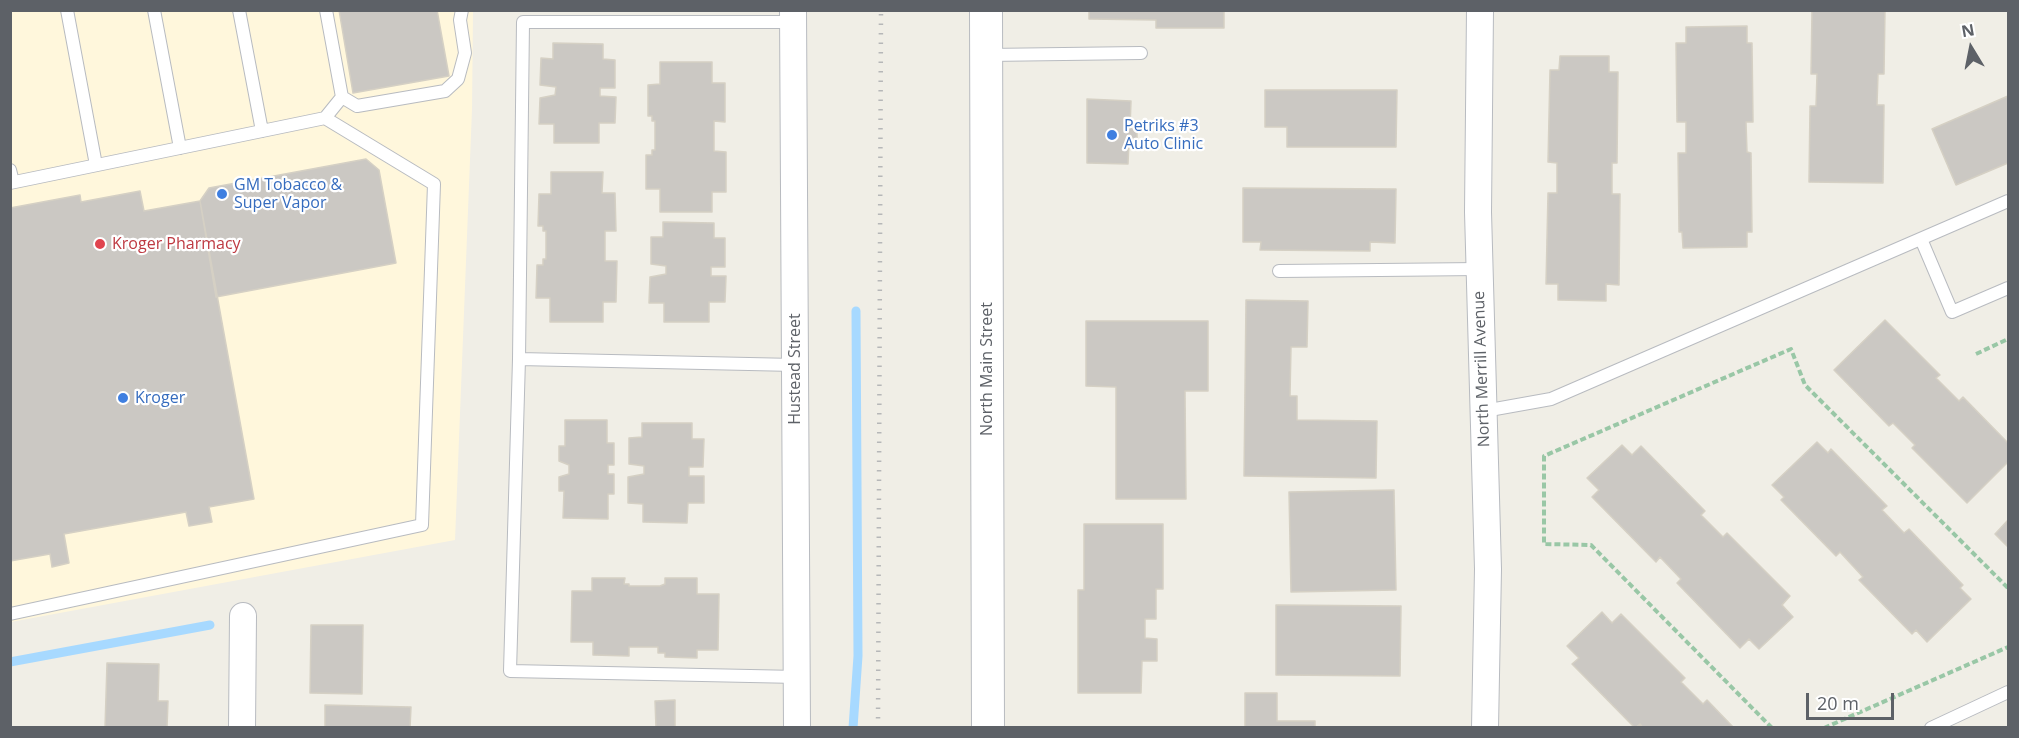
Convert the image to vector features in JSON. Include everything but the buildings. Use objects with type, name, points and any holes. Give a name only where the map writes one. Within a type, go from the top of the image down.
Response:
[{"type":"street","name":"North Main Street","points":[[986,10],[988,728]]},
{"type":"street","name":"North Merrill Avenue","points":[[1480,10],[1480,269],[1488,569],[1485,728]]},
{"type":"street","name":"Hustead Street","points":[[793,16],[797,728]]},
{"type":"street","points":[[242,728],[243,616]]},
{"type":"lane","points":[[67,10],[96,165]]},
{"type":"lane","points":[[154,10],[180,148]]},
{"type":"lane","points":[[239,10],[262,131]]},
{"type":"lane","points":[[326,10],[342,97],[357,106],[445,91],[458,79],[465,53],[460,20],[462,10]]},
{"type":"lane","points":[[793,16],[523,22],[519,359],[510,671],[798,677]]},
{"type":"lane","points":[[986,55],[1141,52]]},
{"type":"lane","points":[[11,178],[96,165],[325,118],[342,97]]},
{"type":"lane","points":[[10,614],[422,525],[434,184],[325,118]]},
{"type":"lane","points":[[1484,411],[1551,399],[2008,202]]},
{"type":"lane","points":[[1921,239],[1952,312],[2008,288]]},
{"type":"lane","points":[[1279,271],[1480,269]]},
{"type":"lane","points":[[519,359],[795,365]]},
{"type":"lane","points":[[1931,728],[2008,692]]},
{"type":"path","points":[[1976,354],[2008,339]]},
{"type":"path","points":[[1772,728],[1591,545],[1544,544],[1544,456],[1791,349],[1805,385],[2008,588]]},
{"type":"path","points":[[1824,728],[2008,647]]},
{"type":"shaded area","points":[[11,11],[473,11],[472,109],[455,540],[11,622]]},
{"type":"waterway","points":[[853,728],[858,656],[856,311]]},
{"type":"waterway","points":[[10,662],[210,625]]},
{"type":"railway","points":[[878,728],[881,10]]},
{"type":"place","name":"Petriks #3 Auto Clinic","points":[[1112,135]]},
{"type":"place","name":"GM Tobacco & Super Vapor","points":[[222,194]]},
{"type":"place","name":"Kroger Pharmacy","points":[[100,244]]},
{"type":"place","name":"Kroger","points":[[123,398]]}]
